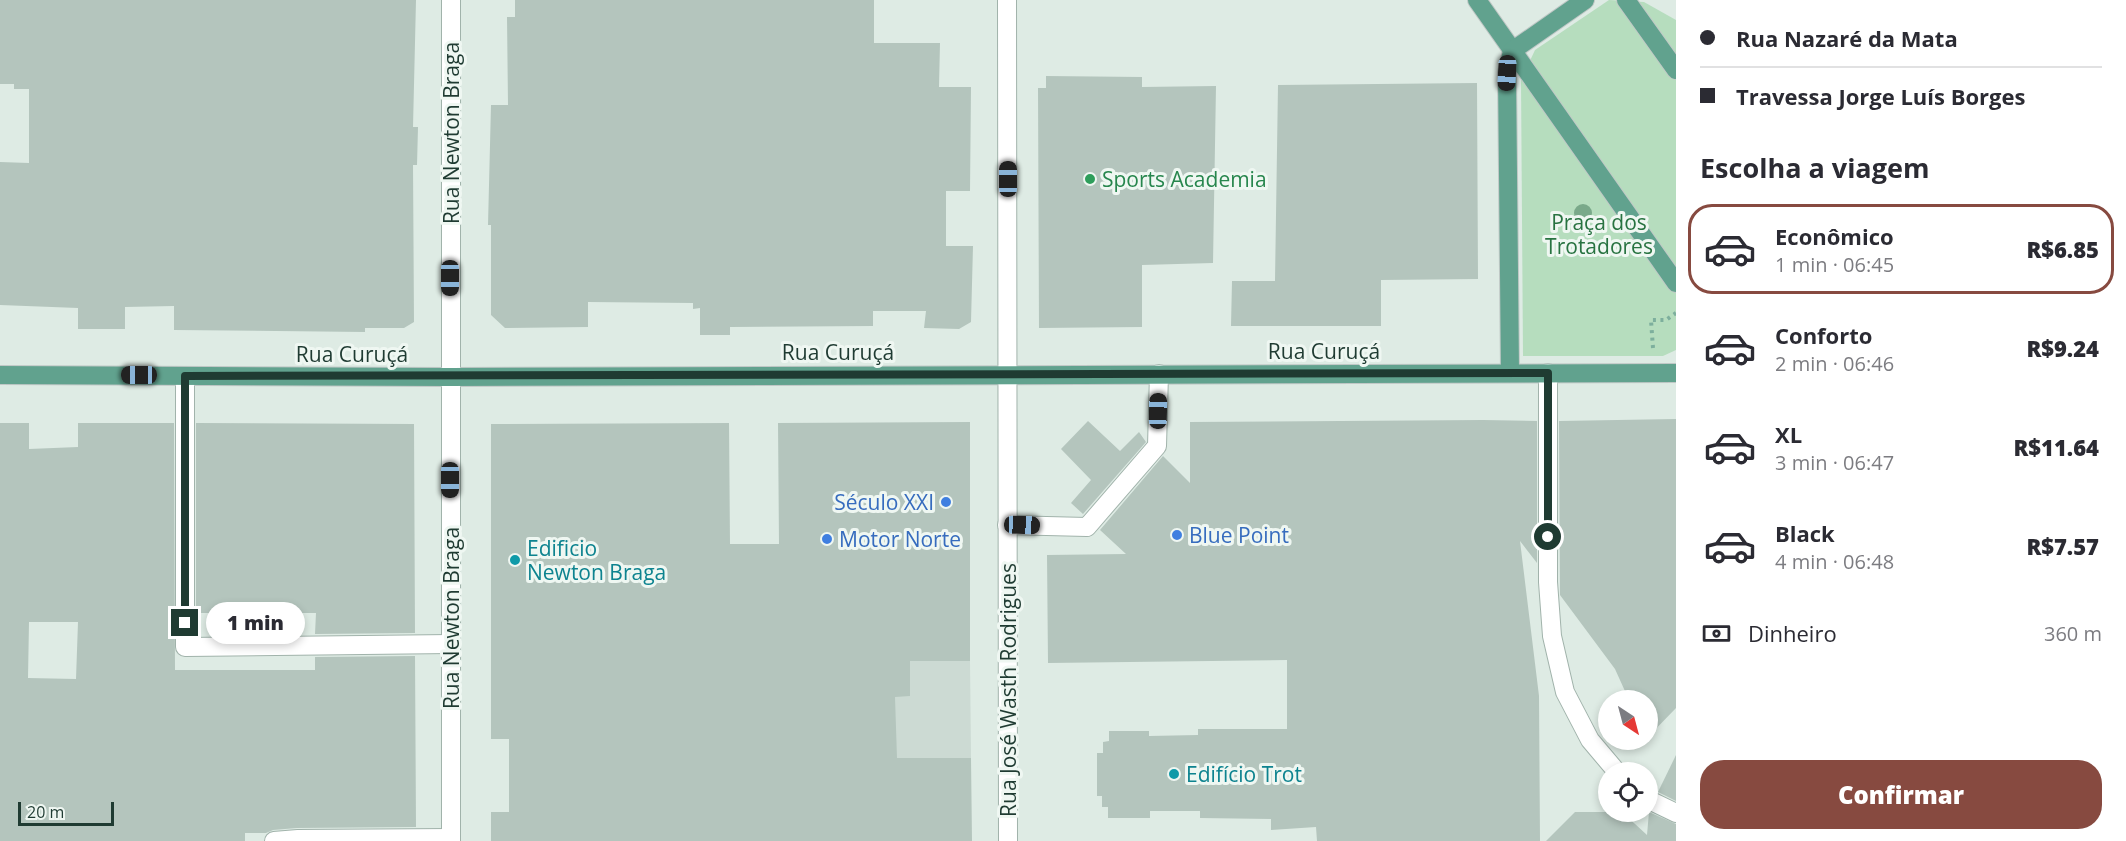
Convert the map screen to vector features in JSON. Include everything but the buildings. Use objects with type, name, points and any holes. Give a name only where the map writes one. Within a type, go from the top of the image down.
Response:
[{"type":"main road","points":[[1477,0],[1676,283]]},
{"type":"main road","points":[[1510,373],[1510,184],[1507,73],[1512,51],[1585,0]]},
{"type":"main road","points":[[1626,0],[1676,70]]},
{"type":"main road","points":[[1656,373],[1676,366]]},
{"type":"main road","name":"Rua Curuçá","points":[[0,375],[1676,373]]},
{"type":"street","name":"Rua Newton Braga","points":[[451,0],[451,840]]},
{"type":"street","name":"Rua José Wasth Rodrigues","points":[[1007,0],[1008,841]]},
{"type":"street","points":[[1548,373],[1548,582],[1552,636],[1565,692],[1590,740],[1609,762]]},
{"type":"street","points":[[1007,525],[1087,527],[1157,446],[1159,374]]},
{"type":"street","points":[[185,376],[186,647],[451,644]]},
{"type":"street","points":[[1658,804],[1676,813]]},
{"type":"street","points":[[274,841],[298,839],[451,840]]},
{"type":"path","points":[[1652,338],[1651,320],[1666,320],[1676,313]]},
{"type":"shaded area","points":[[875,661],[970,661],[971,758],[788,758]]},
{"type":"green space","name":"Praça dos Trotadores","points":[[1609,0],[1644,2],[1676,20],[1676,350],[1663,356],[1523,356],[1521,80],[1535,50]]},
{"type":"place","name":"Sports Academia","points":[[1090,179]]},
{"type":"place","name":"Século XXI","points":[[946,502]]},
{"type":"place","name":"Blue Point","points":[[1177,535]]},
{"type":"place","name":"Motor Norte","points":[[827,539]]},
{"type":"place","name":"Edificio Newton Braga","points":[[515,560]]},
{"type":"place","name":"Edifício Trot","points":[[1174,774]]},
{"type":"route","points":[[185,623],[185,376],[1548,373],[1548,537]]}]
